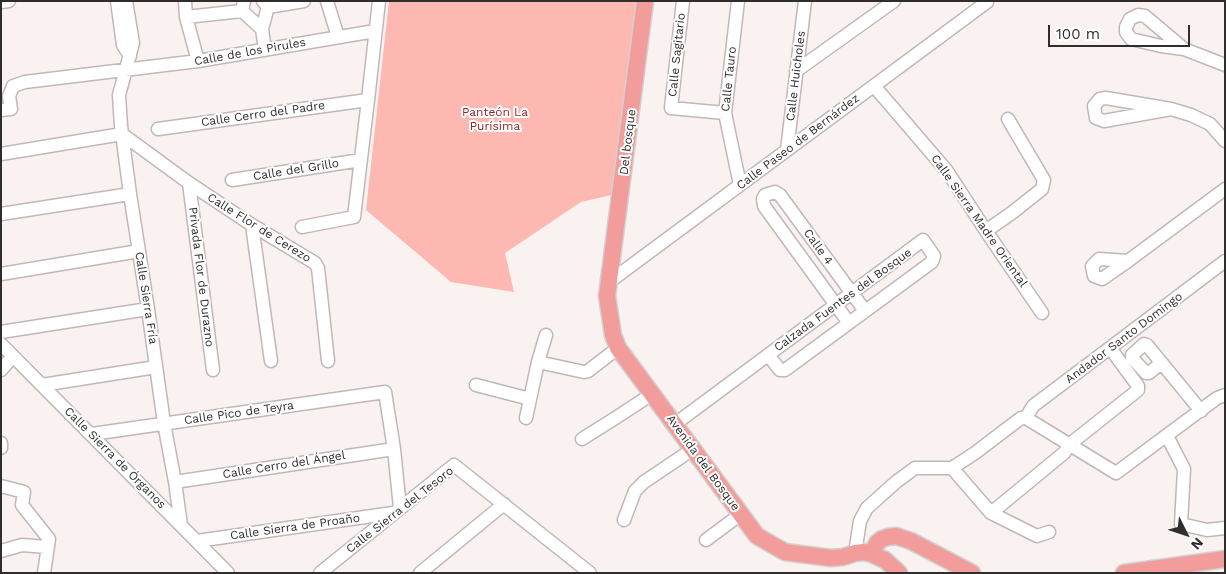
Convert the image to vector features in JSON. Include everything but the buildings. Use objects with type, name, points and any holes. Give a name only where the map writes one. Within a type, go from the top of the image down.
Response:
[{"type":"main road","name":"Del bosque","points":[[609,282],[645,1]]},
{"type":"main road","name":"Avenida del Bosque","points":[[609,282],[607,296],[613,336],[618,348],[757,536],[785,552],[848,560],[872,554]]},
{"type":"main road","points":[[899,573],[885,560],[872,554],[877,543],[888,536],[896,536],[911,541],[972,573]]},
{"type":"main road","points":[[1124,573],[1225,559]]},
{"type":"street","points":[[1,2],[7,1]]},
{"type":"street","points":[[117,1],[129,48]]},
{"type":"street","points":[[126,1],[129,48]]},
{"type":"street","points":[[185,1],[186,16],[198,61]]},
{"type":"street","points":[[265,50],[262,29],[266,4],[304,1]]},
{"type":"street","points":[[327,1],[338,37]]},
{"type":"street","points":[[302,227],[354,217],[378,1]]},
{"type":"street","name":"Calle Sagitario","points":[[683,1],[671,108],[725,113]]},
{"type":"street","name":"Calle Tauro","points":[[738,1],[725,113],[740,184]]},
{"type":"street","name":"Calle Huicholes","points":[[787,150],[805,1]]},
{"type":"street","points":[[796,71],[894,1]]},
{"type":"street","name":"Calle Paseo de Bernárdez","points":[[609,282],[987,2]]},
{"type":"street","points":[[186,16],[243,6],[262,29]]},
{"type":"street","name":"Calle de los Pirules","points":[[1,110],[11,109],[9,96],[13,86],[25,82],[198,61],[375,31]]},
{"type":"street","name":"Calle Sierra Fría","points":[[129,48],[119,95],[121,126],[164,423],[181,526]]},
{"type":"street","points":[[1184,49],[1225,65]]},
{"type":"street","name":"Calle Sierra Madre Oriental","points":[[874,86],[947,171],[1042,313]]},
{"type":"street","points":[[1171,110],[1104,121],[1096,118],[1094,106],[1100,99],[1106,98],[1171,110],[1191,115],[1210,124],[1225,141]]},
{"type":"street","name":"Calle Cerro del Padre","points":[[158,129],[368,100]]},
{"type":"street","points":[[986,231],[1042,189],[1044,180],[1008,119]]},
{"type":"street","points":[[1,154],[122,134]]},
{"type":"street","name":"Calle Flor de Cerezo","points":[[122,134],[189,183],[252,225],[315,263],[318,268],[328,362]]},
{"type":"street","name":"Calle del Grillo","points":[[232,180],[361,160]]},
{"type":"street","name":"Privada Flor de Durazno","points":[[189,183],[213,370]]},
{"type":"street","points":[[1128,261],[1225,189]]},
{"type":"street","name":"Calle 4","points":[[836,305],[764,206],[763,199],[765,195],[775,192],[780,195],[865,312]]},
{"type":"street","points":[[1,214],[130,194]]},
{"type":"street","points":[[252,225],[271,362]]},
{"type":"street","name":"Calzada Fuentes del Bosque","points":[[674,424],[923,240],[934,256],[932,262],[785,370],[780,370],[768,355]]},
{"type":"street","points":[[1,274],[139,252]]},
{"type":"street","name":"Andador Santo Domingo","points":[[952,468],[1021,418],[1026,418],[1033,406],[1225,261]]},
{"type":"street","points":[[836,305],[849,323]]},
{"type":"street","points":[[1,332],[148,309]]},
{"type":"street","points":[[526,418],[546,335]]},
{"type":"street","name":"Calle Sierra de Órganos","points":[[1,344],[228,573]]},
{"type":"street","points":[[1161,363],[1146,373],[1132,358],[1132,355],[1144,344],[1147,345],[1201,411]]},
{"type":"street","points":[[538,362],[584,372],[618,348]]},
{"type":"street","points":[[991,513],[1064,453],[1070,444],[1138,390],[1138,386],[1110,348]]},
{"type":"street","points":[[1,370],[13,356]]},
{"type":"street","points":[[42,385],[156,367]]},
{"type":"street","points":[[476,386],[530,399]]},
{"type":"street","name":"Calle Pico de Teyra","points":[[92,434],[386,392],[394,448]]},
{"type":"street","points":[[582,439],[652,394]]},
{"type":"street","points":[[1026,418],[1116,473],[1217,398],[1225,395]]},
{"type":"street","points":[[1167,436],[1184,469],[1181,524],[1207,530],[1225,528]]},
{"type":"street","points":[[394,448],[396,511]]},
{"type":"street","name":"Calle Cerro del Ángel","points":[[175,482],[394,448]]},
{"type":"street","points":[[624,520],[635,491],[644,482],[693,449]]},
{"type":"street","name":"Calle Sierra del Tesoro","points":[[320,573],[454,465],[504,504]]},
{"type":"street","points":[[848,560],[860,521],[867,508],[915,468],[952,468],[991,513],[1037,536],[1049,532]]},
{"type":"street","points":[[1,486],[24,492],[22,505],[49,539],[44,573]]},
{"type":"street","points":[[420,573],[504,504],[590,573]]},
{"type":"street","name":"Calle Sierra de Proaño","points":[[196,541],[396,511]]},
{"type":"street","points":[[706,540],[741,514]]},
{"type":"street","points":[[1,551],[22,545],[47,547]]},
{"type":"green space","name":"Panteón La Purísima","points":[[389,1],[638,1],[616,194],[581,202],[505,253],[514,292],[451,282],[366,210]]}]
